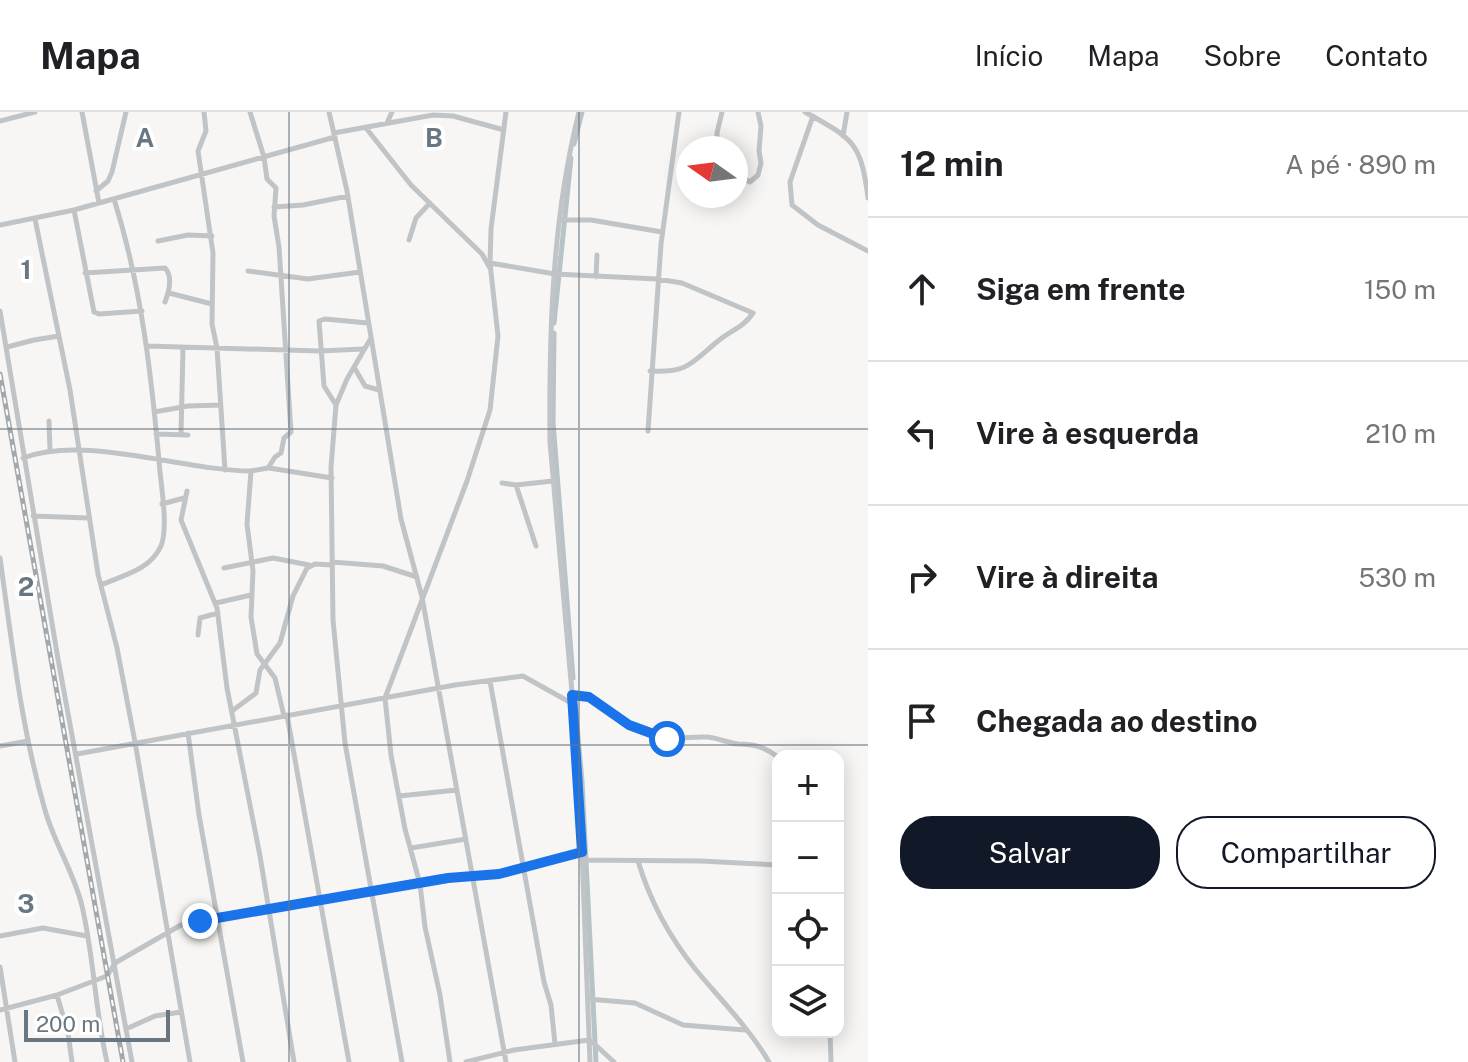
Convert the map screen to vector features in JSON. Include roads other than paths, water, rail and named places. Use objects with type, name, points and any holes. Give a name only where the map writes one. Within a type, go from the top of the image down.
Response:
[{"type":"street","points":[[0,121],[35,112]]},
{"type":"street","points":[[82,112],[99,203]]},
{"type":"street","points":[[96,191],[108,181],[126,112]]},
{"type":"street","points":[[204,112],[206,131],[198,151],[212,236],[212,324],[217,348],[225,470]]},
{"type":"street","points":[[250,112],[264,157],[267,179],[276,188],[274,207],[291,432],[285,436],[283,451],[268,468]]},
{"type":"street","points":[[329,112],[348,196],[401,519],[422,597],[506,1062]]},
{"type":"street","points":[[386,124],[392,112]]},
{"type":"street","points":[[450,1062],[420,884],[386,732],[385,698],[467,481],[490,410],[498,336],[490,266],[491,229],[506,112]]},
{"type":"street","points":[[579,112],[555,274],[550,404],[553,481],[573,704],[582,852],[590,1062]]},
{"type":"street","points":[[648,431],[657,279],[679,112]]},
{"type":"street","points":[[717,136],[722,112]]},
{"type":"street","points":[[748,181],[760,170],[761,126],[758,112]]},
{"type":"street","points":[[805,112],[843,136],[859,151],[868,198]]},
{"type":"street","points":[[843,136],[847,112]]},
{"type":"street","points":[[0,225],[74,210],[334,135],[433,115],[453,116],[504,130]]},
{"type":"street","points":[[813,116],[790,182],[792,205],[818,225],[868,251]]},
{"type":"street","points":[[366,128],[411,185],[482,254],[490,266],[682,283],[753,313],[745,325],[722,338],[690,366],[650,371]]},
{"type":"street","points":[[274,207],[318,203],[348,196]]},
{"type":"street","points":[[101,585],[152,561],[163,539],[159,459],[142,311],[134,268],[114,199]]},
{"type":"street","points":[[409,240],[416,218],[430,203]]},
{"type":"street","points":[[74,210],[94,312],[142,311]]},
{"type":"street","points":[[35,219],[59,336],[88,518],[135,742],[190,1062]]},
{"type":"street","points":[[561,220],[591,220],[662,232]]},
{"type":"street","points":[[158,241],[193,235],[212,236]]},
{"type":"street","points":[[596,277],[597,255]]},
{"type":"street","points":[[85,273],[134,268],[168,270],[169,293],[165,302]]},
{"type":"street","points":[[248,271],[308,279],[360,272]]},
{"type":"street","points":[[169,293],[212,304]]},
{"type":"street","points":[[0,311],[33,516],[132,1062]]},
{"type":"street","points":[[336,405],[324,386],[319,351],[320,320],[368,323]]},
{"type":"street","points":[[7,347],[59,336]]},
{"type":"street","points":[[371,337],[336,405],[332,563],[340,707],[370,893],[402,1062]]},
{"type":"street","points":[[147,346],[319,351],[363,349]]},
{"type":"street","points":[[181,434],[183,348]]},
{"type":"street","points":[[354,366],[365,386],[379,390]]},
{"type":"street","points":[[154,412],[221,405]]},
{"type":"street","points":[[49,421],[50,450]]},
{"type":"street","points":[[156,434],[188,435]]},
{"type":"street","points":[[23,458],[50,450],[78,450],[225,470],[268,468],[332,478]]},
{"type":"street","points":[[251,471],[247,524],[255,649],[275,678],[285,715],[322,899],[349,1062]]},
{"type":"street","points":[[502,483],[516,485],[553,481]]},
{"type":"street","points":[[516,485],[536,546]]},
{"type":"street","points":[[162,504],[186,494],[181,520],[216,603],[222,655],[260,856],[294,1062]]},
{"type":"street","points":[[33,516],[88,518]]},
{"type":"street","points":[[0,558],[10,642],[28,741],[44,807],[82,903],[107,1062]]},
{"type":"street","points":[[224,568],[273,558],[310,566],[332,563],[383,566],[417,577]]},
{"type":"street","points":[[232,711],[256,693],[260,670],[280,643],[293,596],[310,566]]},
{"type":"street","points":[[216,603],[251,595]]},
{"type":"street","points":[[198,635],[200,618],[218,613]]},
{"type":"street","points":[[77,754],[438,688],[523,676],[573,704]]},
{"type":"street","points":[[490,681],[544,982],[551,1005],[555,1044]]},
{"type":"street","points":[[572,695],[589,697],[629,725],[650,735],[667,739],[706,737],[737,744],[751,743],[772,754]]},
{"type":"street","points":[[188,733],[243,1062]]},
{"type":"street","points":[[0,746],[28,741]]},
{"type":"street","points":[[399,796],[457,790]]},
{"type":"street","points":[[411,848],[466,839]]},
{"type":"street","points":[[0,1010],[57,995],[107,976],[115,963],[167,930],[181,925],[448,878],[473,878],[524,869],[582,852]]},
{"type":"street","points":[[582,860],[772,865]]},
{"type":"street","points":[[638,861],[650,897],[685,957],[747,1030],[769,1062]]},
{"type":"street","points":[[0,936],[43,928],[87,936]]},
{"type":"street","points":[[0,967],[15,1062]]},
{"type":"street","points":[[57,995],[68,1033],[72,1062]]},
{"type":"street","points":[[588,999],[635,1003],[683,1025],[747,1030]]},
{"type":"street","points":[[126,1029],[155,1016],[181,1012]]},
{"type":"street","points":[[830,1038],[831,1062]]},
{"type":"street","points":[[466,1062],[589,1039]]},
{"type":"street","points":[[589,1039],[614,1062]]},
{"type":"waterway","points":[[574,144],[582,112]]},
{"type":"waterway","points":[[554,323],[571,158]]},
{"type":"waterway","points":[[554,333],[553,422],[573,678]]},
{"type":"waterway","points":[[575,704],[582,781],[596,1062]]},
{"type":"railway","points":[[0,374],[123,1062]]}]
